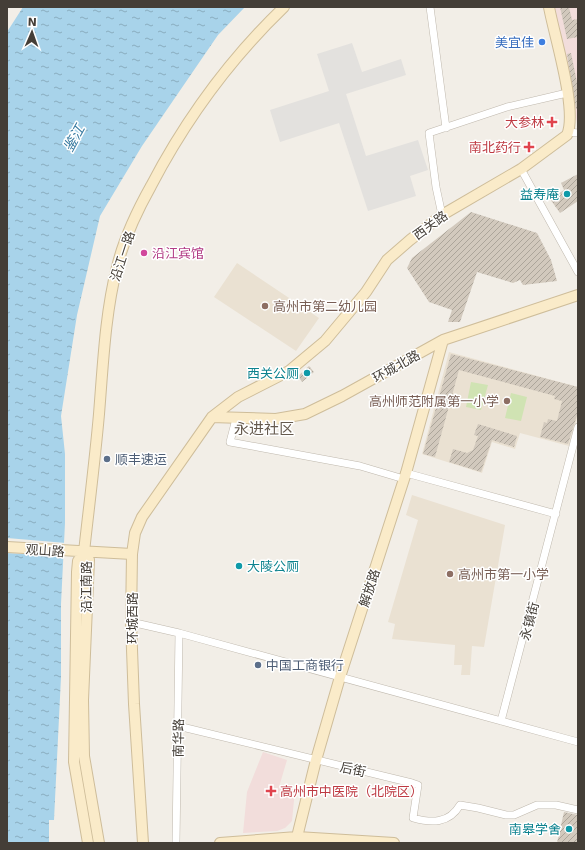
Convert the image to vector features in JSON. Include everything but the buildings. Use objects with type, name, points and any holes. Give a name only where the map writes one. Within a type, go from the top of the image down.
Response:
[{"type":"street","name":"沿江一路","points":[[84,552],[105,343],[112,291],[123,246],[170,148],[222,74],[244,48],[284,7]]},
{"type":"street","points":[[430,7],[446,128]]},
{"type":"street","name":"西关路","points":[[212,417],[238,397],[289,371],[325,341],[366,292],[387,260],[442,216],[521,169],[573,133],[568,93],[549,7]]},
{"type":"street","points":[[442,216],[428,136],[430,132],[506,107],[568,93]]},
{"type":"street","points":[[521,169],[578,272]]},
{"type":"street","name":"环城北路","points":[[212,417],[276,420],[305,414],[336,400],[443,340],[578,295]]},
{"type":"street","name":"解放路","points":[[297,837],[316,760],[340,678],[405,476],[443,340]]},
{"type":"street","name":"环城西路","points":[[143,843],[134,704],[131,622],[132,554],[135,533],[142,518],[212,417]]},
{"type":"street","points":[[236,419],[230,442],[360,466],[556,514]]},
{"type":"street","name":"永镇街","points":[[501,721],[578,427]]},
{"type":"street","name":"观山路","points":[[7,547],[132,554]]},
{"type":"street","name":"沿江南路","points":[[88,843],[74,762],[77,572],[78,561],[84,552],[88,560],[83,700],[84,756],[99,843]]},
{"type":"street","points":[[131,622],[179,633],[578,742]]},
{"type":"street","name":"南华路","points":[[176,843],[179,633]]},
{"type":"street","name":"后街","points":[[178,726],[418,785],[412,818],[426,821],[432,822],[452,816],[460,806],[478,808],[506,816],[514,815],[537,805],[556,805],[578,810]]},
{"type":"street","points":[[220,843],[297,837],[394,843]]},
{"type":"shaded area","points":[[554,7],[578,7],[578,128]]},
{"type":"shaded area","points":[[352,43],[362,72],[401,59],[406,75],[346,94],[366,156],[418,140],[428,170],[410,176],[416,196],[368,211],[339,123],[280,142],[270,110],[329,91],[317,54]]},
{"type":"shaded area","name":"高州市第二幼儿园","points":[[237,263],[319,318],[296,351],[214,297]]},
{"type":"shaded area","name":"高州师范附属第一小学","points":[[449,352],[578,387],[578,415],[569,446],[520,433],[515,449],[492,442],[482,473],[422,454]]},
{"type":"shaded area","name":"高州市第一小学","points":[[412,495],[505,525],[484,647],[472,646],[470,675],[461,675],[462,665],[454,665],[455,645],[392,639],[395,624],[388,622],[418,520],[406,515]]},
{"type":"shaded area","name":"高州市中医院（北院区）","points":[[263,752],[287,760],[279,787],[295,790],[292,821],[285,828],[277,831],[243,833],[247,792]]},
{"type":"green space","points":[[471,382],[488,385],[481,410],[466,407]]},
{"type":"green space","points":[[511,393],[527,397],[521,421],[505,418]]},
{"type":"water","name":"鉴江","points":[[23,7],[245,7],[218,35],[142,146],[100,216],[77,315],[61,416],[65,454],[65,523],[61,604],[61,677],[54,820],[49,820],[49,843],[7,843],[7,32]]},
{"type":"pier","points":[[7,538],[66,543],[66,557],[7,553]]},
{"type":"place","name":"美宜佳","points":[[542,42]]},
{"type":"place","name":"大参林","points":[[552,122]]},
{"type":"place","name":"南北药行","points":[[529,147]]},
{"type":"place","name":"益寿庵","points":[[567,194]]},
{"type":"place","name":"沿江宾馆","points":[[144,253]]},
{"type":"place","name":"高州市第二幼儿园","points":[[265,306]]},
{"type":"place","name":"西关公厕","points":[[307,373]]},
{"type":"place","name":"高州师范附属第一小学","points":[[507,401]]},
{"type":"place","name":"顺丰速运","points":[[107,459]]},
{"type":"place","name":"大陵公厕","points":[[239,566]]},
{"type":"place","name":"高州市第一小学","points":[[450,574]]},
{"type":"place","name":"中国工商银行","points":[[258,665]]},
{"type":"place","name":"高州市中医院（北院区）","points":[[271,791]]},
{"type":"place","name":"南皋学舍","points":[[569,829]]},
{"type":"district","name":"永进社区","points":[[264,429]]}]
